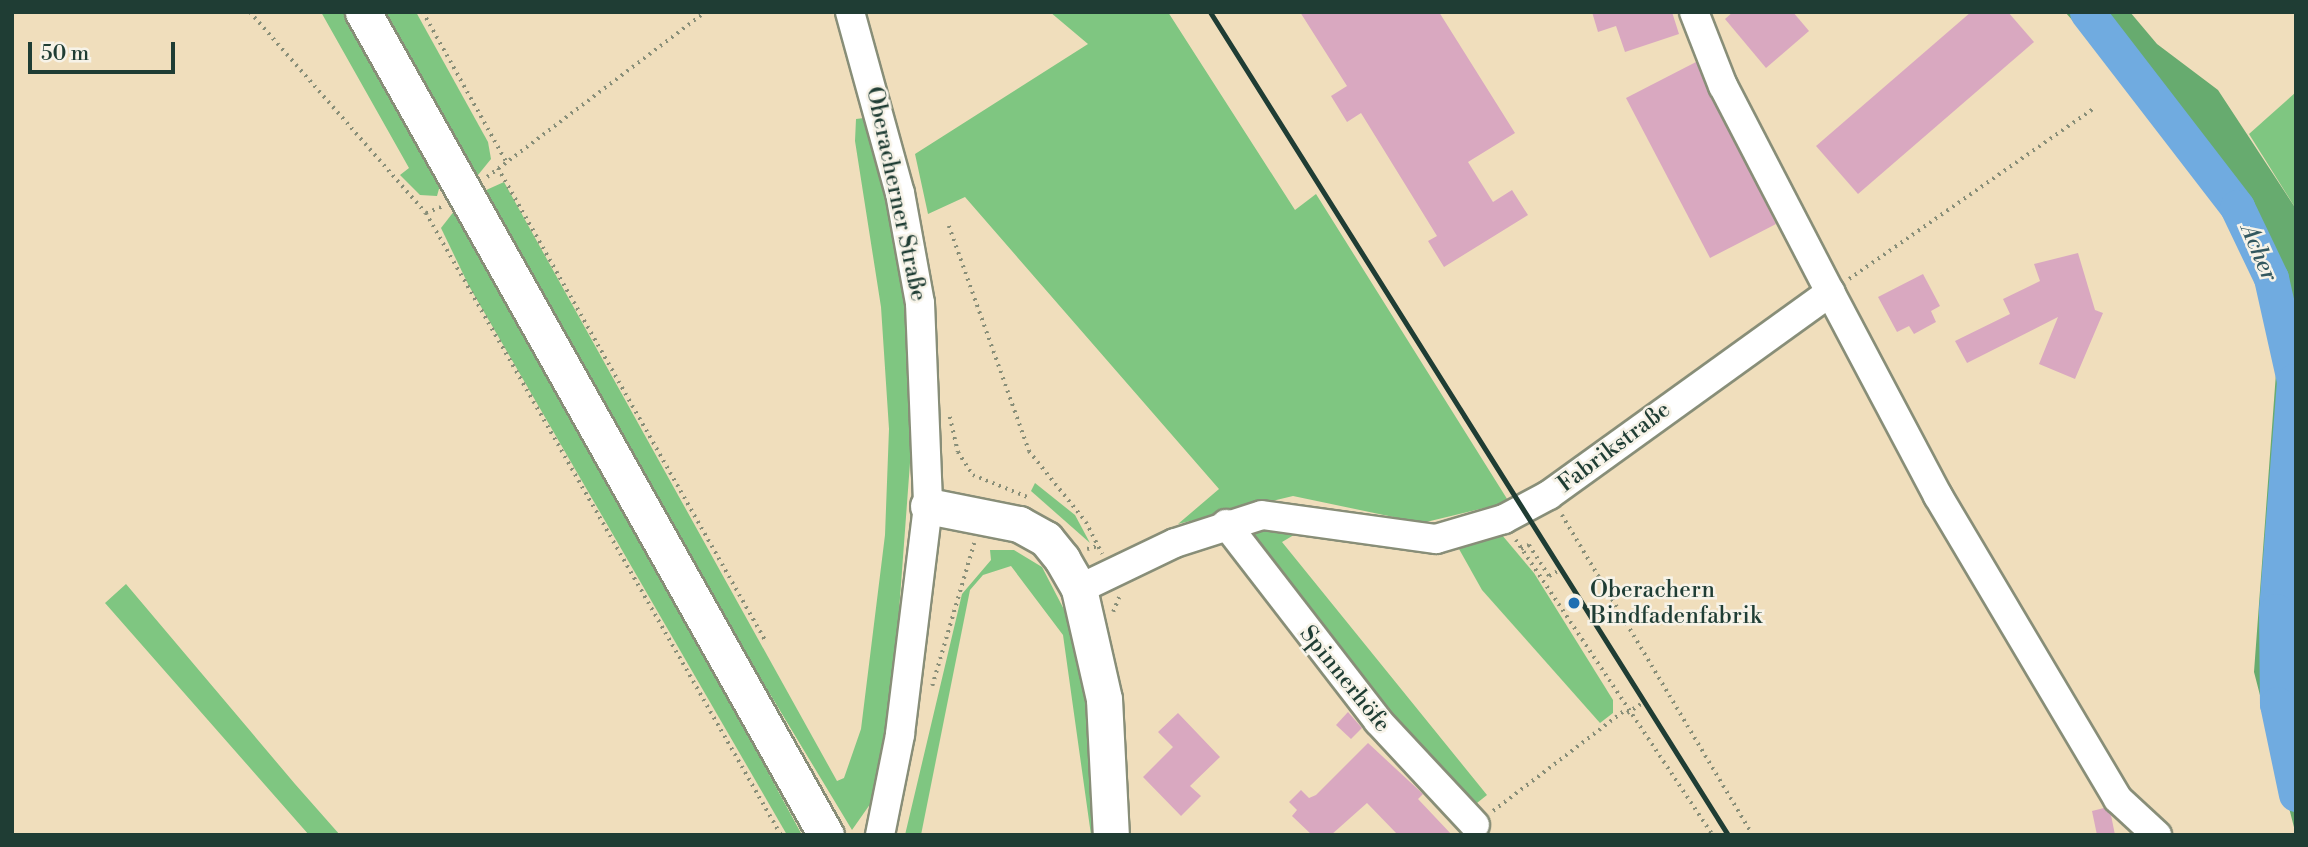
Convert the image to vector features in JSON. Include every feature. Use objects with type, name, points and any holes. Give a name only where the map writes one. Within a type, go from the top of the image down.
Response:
[{"type":"main road","points":[[363,12],[464,196],[826,835]]},
{"type":"main road","points":[[928,506],[985,499],[1046,540],[1079,589],[1104,699],[1111,835]]},
{"type":"street","name":"Oberacherner Straße","points":[[850,12],[897,180],[920,303],[928,506],[880,835]]},
{"type":"street","points":[[1694,12],[1735,110],[1938,496],[2118,799],[2157,835]]},
{"type":"street","name":"Fabrikstraße","points":[[1079,589],[1226,524],[1262,515],[1436,539],[1504,519],[1549,495],[1830,292]]},
{"type":"street","name":"Spinnerhöfe","points":[[1226,524],[1378,721],[1475,825]]},
{"type":"path","points":[[250,12],[426,213],[781,835]]},
{"type":"path","points":[[423,12],[506,161]]},
{"type":"path","points":[[426,213],[464,196],[506,161],[705,12]]},
{"type":"path","points":[[1830,292],[2093,109]]},
{"type":"path","points":[[498,168],[765,640]]},
{"type":"path","points":[[949,226],[1029,451],[1098,546]]},
{"type":"path","points":[[1549,495],[1753,835]]},
{"type":"path","points":[[931,689],[985,499]]},
{"type":"path","points":[[1504,519],[1626,711],[1713,835]]},
{"type":"path","points":[[1521,549],[1529,545],[1549,576],[1558,571]]},
{"type":"path","points":[[1475,825],[1626,711],[1641,704]]},
{"type":"green space","points":[[321,12],[350,12],[442,178],[437,196],[420,195],[400,175],[409,168]]},
{"type":"green space","points":[[379,12],[416,12],[488,142],[491,159],[478,175],[472,176]]},
{"type":"green space","points":[[1050,12],[1168,12],[1295,210],[1316,194],[1509,502],[1422,523],[1293,496],[1178,524],[1219,489],[965,197],[928,214],[915,154],[1088,44]]},
{"type":"green space","points":[[2065,12],[2130,12],[2157,44],[2218,90],[2296,209],[2296,835],[2254,672],[2276,373],[2260,290],[2227,217],[2134,89]]},
{"type":"green space","points":[[2296,92],[2296,209],[2249,134]]},
{"type":"green space","points":[[872,117],[908,325],[912,436],[891,719],[873,800],[852,830],[639,477],[484,191],[504,182],[837,781],[844,778],[861,729],[885,535],[889,429],[881,307],[855,141],[856,119]]},
{"type":"green space","points":[[455,210],[608,477],[802,835],[787,835],[469,286],[441,228]]},
{"type":"green space","points":[[1035,483],[1075,515],[1090,543],[1031,491]]},
{"type":"green space","points":[[1262,526],[1304,529],[1282,542],[1487,795],[1477,803],[1450,796],[1252,537]]},
{"type":"green space","points":[[1502,535],[1534,573],[1613,700],[1613,713],[1600,723],[1482,590],[1459,549]]},
{"type":"green space","points":[[990,550],[1014,550],[1042,567],[1071,623],[1093,703],[1101,835],[1091,835],[1063,635],[1011,566],[983,575],[970,590],[921,835],[905,835],[962,594],[991,560]]},
{"type":"green space","points":[[126,584],[340,835],[309,835],[105,603]]},
{"type":"building","points":[[1300,12],[1439,12],[1515,133],[1468,162],[1493,202],[1512,190],[1528,215],[1444,267],[1428,241],[1437,236],[1361,113],[1347,122],[1331,96],[1347,86]]},
{"type":"building","points":[[1592,12],[1672,12],[1679,34],[1625,52],[1616,26],[1598,32]]},
{"type":"building","points":[[1733,12],[1793,12],[1809,31],[1766,68],[1725,19]]},
{"type":"building","points":[[1971,12],[2008,12],[2034,42],[1858,194],[1816,146]]},
{"type":"building","points":[[1696,62],[1776,224],[1710,258],[1626,98]]},
{"type":"building","points":[[2078,253],[2095,310],[2103,313],[2075,379],[2039,364],[2058,317],[1967,363],[1955,341],[2010,314],[2003,299],[2040,281],[2034,264]]},
{"type":"building","points":[[1923,274],[1940,306],[1931,311],[1936,322],[1914,334],[1909,326],[1897,332],[1878,297]]},
{"type":"building","points":[[1348,712],[1362,728],[1351,739],[1336,725]]},
{"type":"building","points":[[1178,713],[1220,757],[1190,786],[1201,796],[1181,816],[1143,777],[1173,747],[1158,732]]},
{"type":"building","points":[[1368,743],[1423,794],[1418,799],[1452,835],[1398,835],[1367,803],[1331,835],[1312,835],[1292,816],[1297,810],[1289,802],[1301,790],[1309,798],[1316,795]]},
{"type":"building","points":[[2104,808],[2111,815],[2115,835],[2097,835],[2092,811]]},
{"type":"waterway","name":"Acher","points":[[2087,12],[2237,207],[2271,278],[2294,381],[2276,611],[2277,704],[2296,794]]},
{"type":"railway","points":[[1210,12],[1728,835]]},
{"type":"place","name":"Oberachern Bindfadenfabrik","points":[[1574,603]]}]
